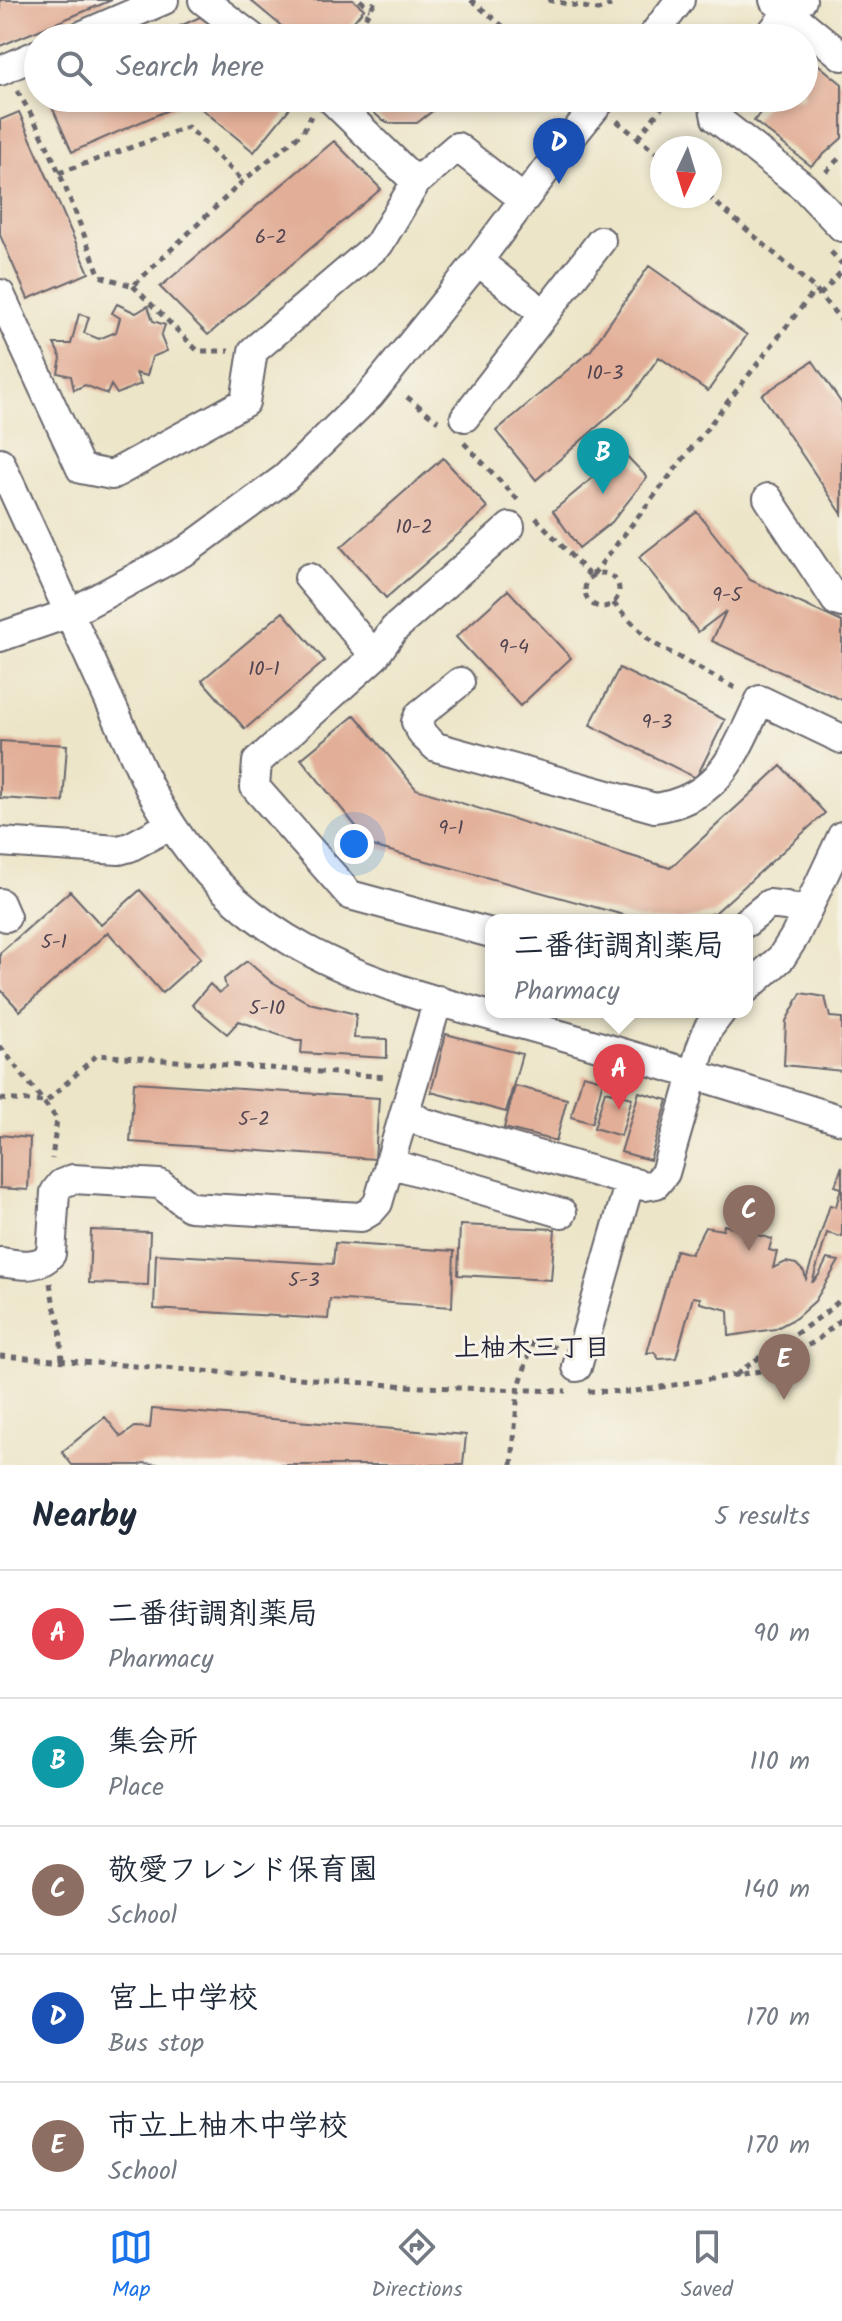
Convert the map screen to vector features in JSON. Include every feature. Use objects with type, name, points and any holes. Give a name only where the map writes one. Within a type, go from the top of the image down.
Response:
[{"type":"street","points":[[108,24],[164,0]]},
{"type":"street","points":[[203,0],[235,24]]},
{"type":"street","points":[[662,24],[680,0]]},
{"type":"street","points":[[776,24],[788,4],[809,24]]},
{"type":"street","points":[[818,33],[842,56]]},
{"type":"street","points":[[0,71],[24,60]]},
{"type":"street","points":[[332,112],[416,182]]},
{"type":"street","points":[[0,637],[70,613],[187,550],[285,478],[370,395],[478,261],[564,146],[603,112]]},
{"type":"street","points":[[715,112],[716,118],[805,188],[842,227]]},
{"type":"street","points":[[0,294],[81,469],[112,475],[245,402],[253,351],[379,244],[416,182],[457,147],[523,199]]},
{"type":"street","points":[[456,427],[601,241]]},
{"type":"street","points":[[478,261],[544,314]]},
{"type":"street","points":[[0,462],[149,787],[169,826],[208,875],[275,932],[343,969],[485,1013]]},
{"type":"street","points":[[768,498],[836,601],[842,603]]},
{"type":"street","points":[[485,931],[350,895],[255,787],[257,762],[375,656],[394,629],[510,527]]},
{"type":"street","points":[[309,578],[375,656]]},
{"type":"street","points":[[460,682],[419,715],[416,722],[423,735],[436,747],[655,808],[688,800],[724,773],[760,700],[842,739]]},
{"type":"street","points":[[0,842],[119,850],[169,826]]},
{"type":"street","points":[[753,983],[781,958],[842,836]]},
{"type":"street","points":[[753,917],[769,904],[805,912]]},
{"type":"street","points":[[0,1262],[33,1265],[43,1262],[51,1254],[55,1192],[67,1180],[160,1184],[190,1207],[361,1217],[378,1203],[438,1000]]},
{"type":"street","points":[[501,1018],[842,1120]]},
{"type":"street","points":[[405,1111],[422,1122],[645,1186],[656,1184],[665,1173],[693,1073],[708,1029],[716,1018]]},
{"type":"street","points":[[389,1163],[562,1213]]},
{"type":"street","points":[[579,1361],[630,1181]]},
{"type":"path","points":[[360,0],[370,9]]},
{"type":"path","points":[[361,24],[376,0]]},
{"type":"path","points":[[471,0],[500,24]]},
{"type":"path","points":[[548,0],[598,10],[611,5],[602,0]]},
{"type":"path","points":[[30,112],[59,173],[100,276],[133,286],[198,351],[253,351]]},
{"type":"path","points":[[133,286],[243,181],[303,132],[317,112]]},
{"type":"path","points":[[612,112],[650,148]]},
{"type":"path","points":[[638,138],[658,112]]},
{"type":"path","points":[[59,173],[188,127],[243,181]]},
{"type":"path","points":[[830,167],[842,155]]},
{"type":"path","points":[[722,208],[817,292],[842,321]]},
{"type":"path","points":[[591,577],[603,572],[615,579],[620,592],[613,603],[600,606],[586,597],[587,583],[591,577],[817,292],[842,271]]},
{"type":"path","points":[[407,397],[456,427],[591,577]]},
{"type":"path","points":[[613,603],[651,642],[760,700]]},
{"type":"path","points":[[0,1046],[57,1119],[51,1167]]},
{"type":"path","points":[[0,1099],[46,1102],[97,1055],[396,1077]]},
{"type":"path","points":[[43,1262],[60,1324],[62,1361]]},
{"type":"path","points":[[735,1376],[758,1357],[795,1337],[842,1298]]},
{"type":"path","points":[[0,1356],[421,1387],[630,1392],[761,1371],[816,1341],[842,1319]]},
{"type":"path","points":[[512,1465],[518,1390],[533,1341],[579,1361]]},
{"type":"building","points":[[0,0],[112,0],[54,24],[24,24],[24,36],[0,46]]},
{"type":"building","points":[[250,0],[353,0],[364,9],[352,24],[279,24]]},
{"type":"building","points":[[200,17],[209,24],[185,24]]},
{"type":"building","points":[[818,64],[842,84],[842,138],[811,166],[754,121],[761,112],[818,112]]},
{"type":"building","points":[[19,112],[89,273],[28,299],[0,235],[0,120]]},
{"type":"building","points":[[54,112],[164,112],[72,152]]},
{"type":"building","points":[[206,112],[287,112],[254,152]]},
{"type":"building","points":[[373,112],[431,112],[417,123],[389,123]]},
{"type":"building","points":[[334,141],[381,189],[208,335],[160,287]]},
{"type":"building","points":[[649,266],[747,335],[708,391],[659,357],[630,398],[536,480],[496,431],[591,350]]},
{"type":"building","points":[[117,304],[136,313],[148,306],[153,321],[165,325],[161,337],[167,351],[152,357],[147,376],[136,373],[141,384],[117,394],[111,385],[107,394],[85,385],[74,390],[71,376],[58,373],[61,358],[54,344],[71,344],[79,314],[89,317],[84,333],[99,339],[116,332],[120,318],[112,313]]},
{"type":"building","points":[[813,361],[842,404],[842,514],[762,395]]},
{"type":"building","points":[[617,446],[647,477],[612,522],[579,548],[553,511],[602,470],[597,460]]},
{"type":"building","points":[[443,458],[488,508],[386,598],[341,547]]},
{"type":"building","points":[[697,512],[750,580],[842,622],[842,700],[712,641],[726,611],[698,632],[639,557]]},
{"type":"building","points":[[508,590],[571,658],[520,706],[456,637]]},
{"type":"building","points":[[283,612],[325,661],[245,729],[202,680]]},
{"type":"building","points":[[619,668],[725,720],[696,778],[590,725]]},
{"type":"building","points":[[355,715],[416,789],[670,868],[781,766],[825,813],[715,913],[620,914],[372,846],[301,759]]},
{"type":"building","points":[[0,741],[67,745],[63,802],[0,798]]},
{"type":"building","points":[[140,890],[201,958],[162,993],[108,932],[20,1011],[0,989],[0,953],[70,891],[101,925]]},
{"type":"building","points":[[247,961],[269,980],[309,1003],[356,1014],[354,1038],[387,1039],[387,1058],[301,1053],[302,1041],[239,1021],[227,1034],[192,1005],[210,984],[219,993],[226,988],[224,979]]},
{"type":"building","points":[[801,993],[825,997],[830,1017],[842,1018],[842,1071],[784,1065],[786,1021]]},
{"type":"building","points":[[446,1034],[522,1054],[506,1112],[431,1092]]},
{"type":"building","points":[[583,1075],[603,1080],[592,1123],[571,1117]]},
{"type":"building","points":[[134,1082],[379,1098],[375,1159],[130,1142]]},
{"type":"building","points":[[515,1086],[567,1099],[556,1141],[504,1128]]},
{"type":"building","points":[[605,1091],[632,1098],[621,1136],[594,1128]]},
{"type":"building","points":[[639,1092],[668,1100],[650,1160],[621,1152]]},
{"type":"building","points":[[0,1135],[30,1138],[28,1190],[0,1188]]},
{"type":"building","points":[[842,1166],[842,1237],[827,1233],[812,1283],[827,1259],[839,1261],[815,1301],[796,1318],[775,1329],[729,1336],[728,1310],[700,1303],[700,1298],[693,1297],[676,1358],[659,1359],[654,1352],[647,1353],[676,1250],[691,1254],[705,1227],[723,1230],[724,1225],[772,1239],[769,1250],[777,1252],[773,1268],[786,1262],[796,1264],[806,1279],[830,1205],[836,1207],[841,1188],[835,1186]]},
{"type":"building","points":[[460,1225],[555,1229],[551,1280],[458,1275]]},
{"type":"building","points":[[91,1230],[150,1232],[148,1285],[89,1283]]},
{"type":"building","points":[[335,1243],[454,1251],[452,1307],[330,1299],[328,1319],[154,1309],[156,1254],[333,1264]]},
{"type":"building","points":[[152,1409],[466,1435],[463,1465],[72,1465],[62,1452],[105,1417],[121,1437],[135,1427],[150,1428]]},
{"type":"place","name":"宮上中学校","points":[[559,184]]},
{"type":"place","name":"集会所","points":[[603,494]]},
{"type":"place","name":"二番街調剤薬局","points":[[619,1110]]},
{"type":"place","name":"敬愛フレンド保育園","points":[[749,1251]]},
{"type":"place","name":"市立上柚木中学校","points":[[784,1400]]},
{"type":"district","name":"上柚木三丁目","points":[[532,1349]]}]
